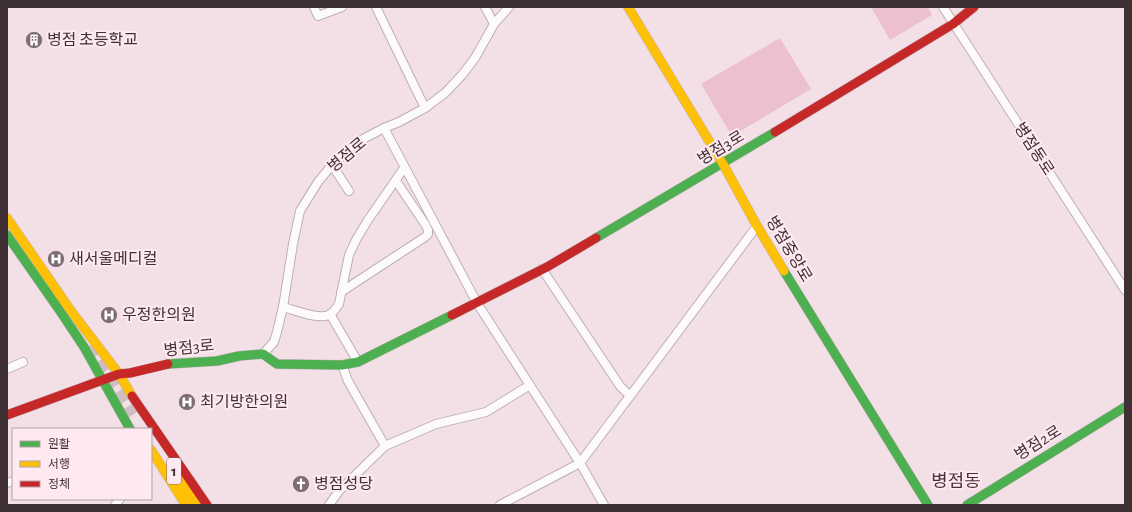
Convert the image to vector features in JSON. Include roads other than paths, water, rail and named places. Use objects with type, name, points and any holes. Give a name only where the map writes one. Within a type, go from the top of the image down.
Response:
[{"type":"street","points":[[314,7],[318,16],[342,7]]},
{"type":"street","points":[[376,7],[425,108]]},
{"type":"street","points":[[485,7],[494,24]]},
{"type":"street","name":"병점로","points":[[263,354],[274,342],[283,307],[300,211],[318,182],[332,165],[363,139],[384,128],[400,122],[425,108],[445,93],[475,58],[494,24],[509,7]]},
{"type":"street","name":"병점중앙로","points":[[628,7],[723,164],[757,226],[928,505]]},
{"type":"street","name":"병점동로","points":[[943,7],[1125,290]]},
{"type":"street","name":"병점3로","points":[[7,414],[119,374],[130,373],[165,364],[217,361],[239,356],[263,354],[277,364],[342,365],[358,362],[542,269],[723,164],[953,24],[974,7]]},
{"type":"street","points":[[384,128],[477,303],[580,463],[604,505]]},
{"type":"street","points":[[332,165],[349,191]]},
{"type":"street","points":[[283,307],[313,316],[323,316],[330,314],[339,304],[349,255],[356,240],[404,168]]},
{"type":"street","points":[[341,292],[410,248],[428,234],[426,224],[396,181]]},
{"type":"street","points":[[7,218],[71,311],[119,374],[137,403],[207,505]]},
{"type":"street","points":[[500,505],[580,463],[757,226]]},
{"type":"street","points":[[7,235],[78,336],[103,380],[135,428]]},
{"type":"street","points":[[542,269],[620,386],[630,396]]},
{"type":"street","points":[[330,314],[358,362]]},
{"type":"street","points":[[7,369],[23,362]]},
{"type":"street","points":[[342,365],[348,381],[385,446]]},
{"type":"street","points":[[330,505],[339,491],[385,446],[436,424],[486,412],[530,385]]},
{"type":"street","points":[[137,403],[131,402],[125,405],[122,412],[144,428]]},
{"type":"street","name":"병점2로","points":[[967,505],[1125,406]]},
{"type":"street","points":[[129,417],[130,428]]},
{"type":"street","name":"1","points":[[152,439],[196,505]]},
{"type":"street","name":"1","points":[[152,452],[186,505]]},
{"type":"street","points":[[152,463],[180,505]]},
{"type":"tunnel","points":[[89,346],[134,414]]},
{"type":"place","name":"병점 초등학교","points":[[34,40]]},
{"type":"place","name":"새서울메디컬","points":[[56,259]]},
{"type":"place","name":"우정한의원","points":[[109,315]]},
{"type":"place","name":"최기방한의원","points":[[187,402]]},
{"type":"place","name":"병점성당","points":[[301,484]]},
{"type":"district","name":"병점동","points":[[956,482]]}]
